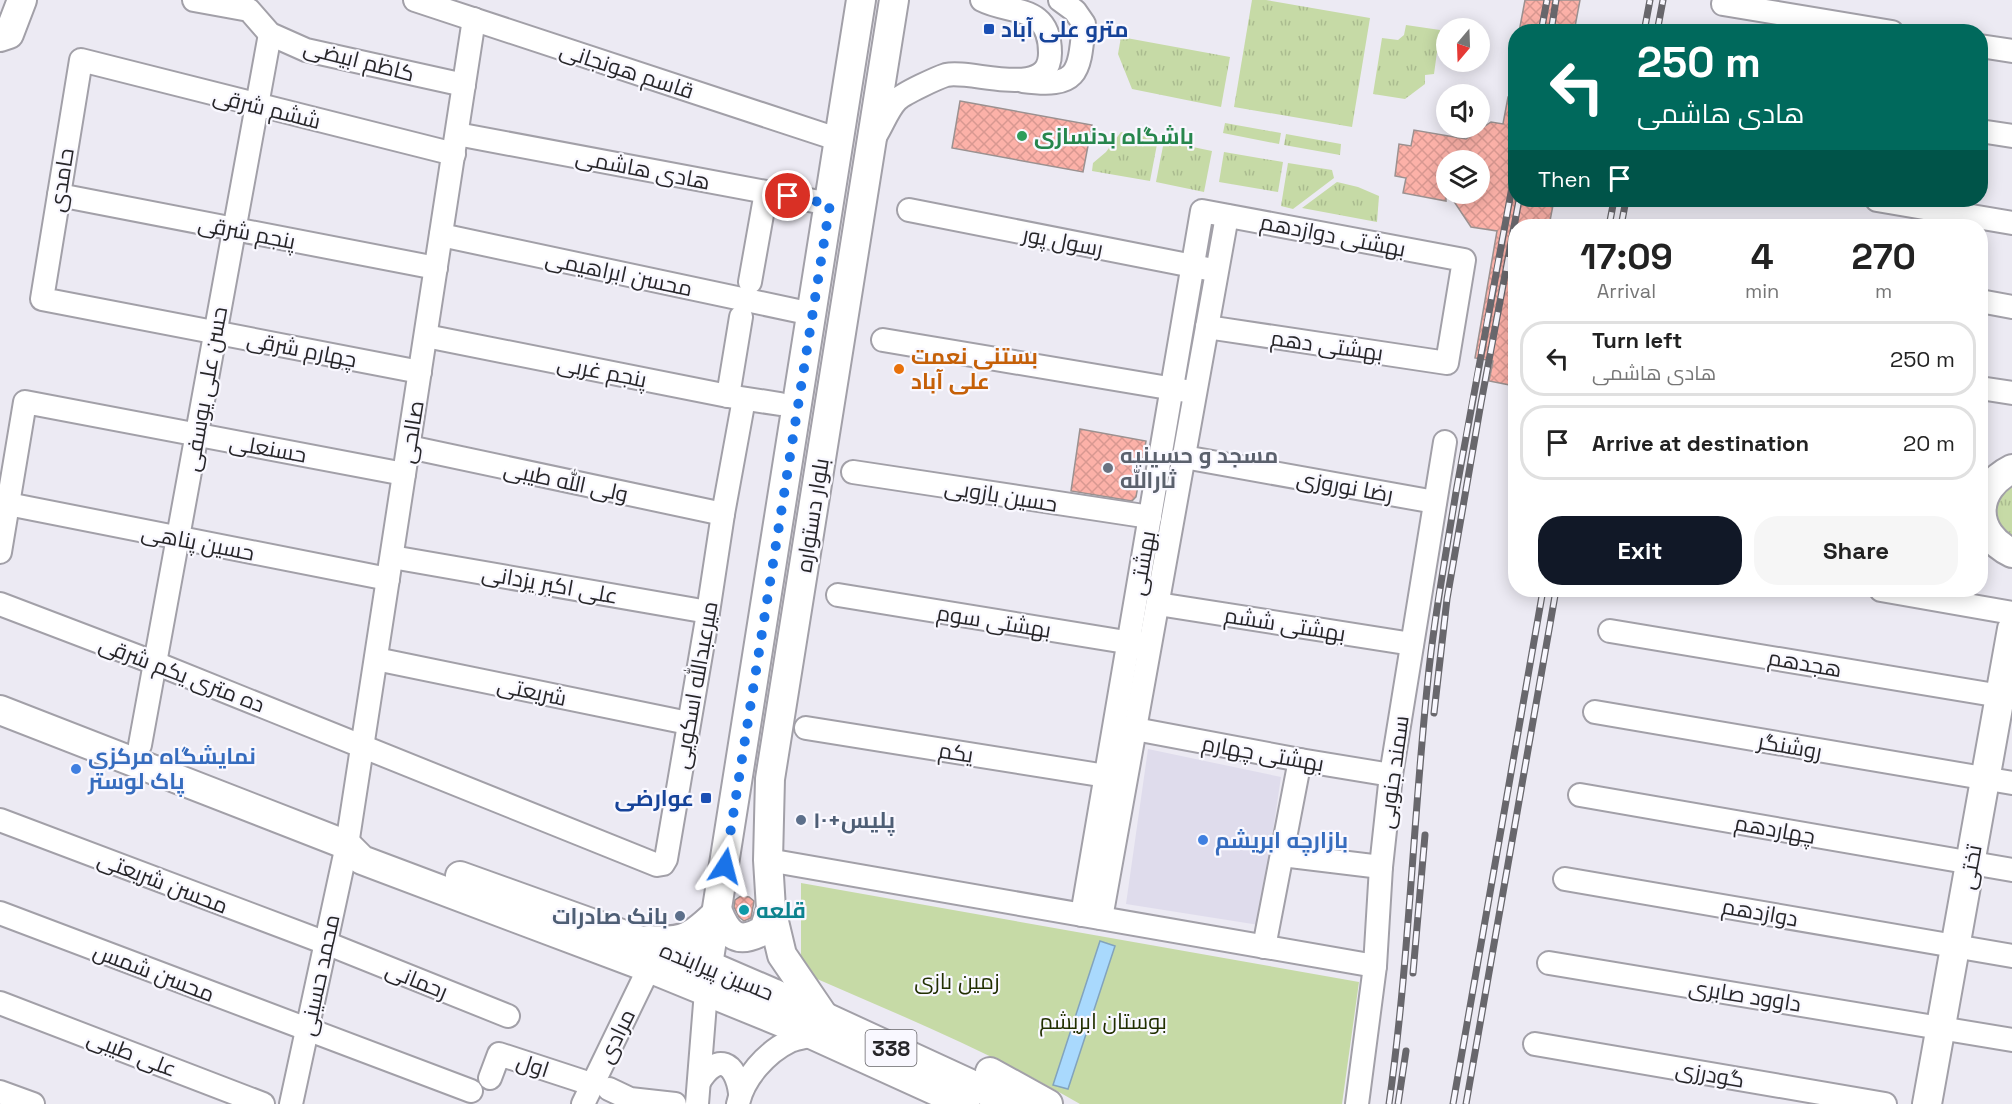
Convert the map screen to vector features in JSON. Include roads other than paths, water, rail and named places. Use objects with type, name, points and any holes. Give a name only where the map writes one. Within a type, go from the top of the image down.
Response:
[{"type":"main road","name":"بلوار دستواره","points":[[707,978],[861,0]]},
{"type":"main road","name":"بلوار دستواره","points":[[819,1026],[782,955],[771,909],[768,860],[770,779],[894,0]]},
{"type":"main road","points":[[1988,488],[2000,475],[2012,469]]},
{"type":"main road","points":[[1988,532],[1999,546],[2012,553]]},
{"type":"main road","name":"تختی","points":[[1927,1104],[1970,862],[1999,781],[2012,629]]},
{"type":"main road","name":"حسین پیراینده","points":[[0,710],[347,845],[363,860],[649,968],[707,978]]},
{"type":"main road","name":"حسین پیراینده","points":[[347,845],[367,843],[635,938],[707,978],[819,1026],[965,1104]]},
{"type":"main road","points":[[635,938],[669,941],[695,934],[718,912],[725,930],[736,937],[752,937],[764,930],[771,909]]},
{"type":"main road","points":[[771,909],[772,1005]]},
{"type":"main road","name":"حسین پیراینده","points":[[819,1026],[904,1053],[1009,1104]]},
{"type":"main road","points":[[904,1053],[954,1059],[999,1076],[1048,1104]]},
{"type":"street","name":"کاظم ابیضی","points":[[194,0],[249,10],[270,34],[306,50],[464,85]]},
{"type":"street","name":"قاسم هونجانی","points":[[415,0],[840,140]]},
{"type":"street","points":[[982,0],[1028,12],[1043,25],[1049,39],[1051,55],[1043,71],[1036,76],[1016,81]]},
{"type":"street","points":[[1060,0],[1075,11],[1084,24]]},
{"type":"street","points":[[871,145],[897,100],[906,93],[946,75],[1054,84],[1072,76],[1079,65],[1081,56],[1086,0]]},
{"type":"street","points":[[1723,4],[1844,24]]},
{"type":"street","name":"صالحی","points":[[347,845],[474,19]]},
{"type":"street","name":"حسن علی یوسفی","points":[[140,745],[270,34]]},
{"type":"street","points":[[1988,47],[2012,51]]},
{"type":"street","name":"ششم شرقی","points":[[81,60],[257,105],[455,144]]},
{"type":"street","name":"حامدی","points":[[42,299],[81,60]]},
{"type":"street","points":[[1988,132],[2012,136]]},
{"type":"street","name":"هادی هاشمی","points":[[455,144],[830,204]]},
{"type":"street","points":[[750,282],[766,192]]},
{"type":"street","name":"پنجم شرقی","points":[[59,195],[436,268]]},
{"type":"street","points":[[1918,207],[2012,223]]},
{"type":"street","name":"رسول پور","points":[[909,210],[1217,270]]},
{"type":"street","name":"بهشتی","points":[[1091,916],[1106,776],[1139,644],[1150,517],[1202,211]]},
{"type":"street","name":"بهشتی دوازدهم","points":[[1202,211],[1464,260],[1447,363]]},
{"type":"street","points":[[1091,916],[1135,729],[1139,644],[1158,604],[1227,216]]},
{"type":"street","name":"محسن ابراهیمی","points":[[441,235],[798,311]]},
{"type":"street","name":"چهارم شرقی","points":[[42,299],[420,372]]},
{"type":"street","points":[[1988,303],[2012,307]]},
{"type":"street","name":"میرعبدالله اسکویی","points":[[363,746],[657,865],[663,864],[666,859],[723,514],[736,398],[741,317]]},
{"type":"street","name":"بهشتی دهم","points":[[1207,327],[1447,363]]},
{"type":"street","name":"پنجم غربی","points":[[426,336],[736,398],[780,404]]},
{"type":"street","points":[[883,340],[1172,390],[1196,392]]},
{"type":"street","points":[[1988,389],[2012,393]]},
{"type":"street","name":"حسنعلی","points":[[8,504],[25,402],[405,474]]},
{"type":"street","name":"سمند جنوبی","points":[[1357,1104],[1375,966],[1391,775],[1445,442]]},
{"type":"street","name":"ولی الله طیبی","points":[[409,447],[723,514]]},
{"type":"street","name":"رضا نوروزی","points":[[1184,457],[1435,502]]},
{"type":"street","name":"حسین بازویی","points":[[853,472],[1150,517]]},
{"type":"street","points":[[0,552],[8,504]]},
{"type":"street","name":"حسین پناهی","points":[[8,504],[388,579]]},
{"type":"street","name":"علی اکبر یزدانی","points":[[392,556],[708,612]]},
{"type":"street","name":"بهشتی سوم","points":[[837,595],[1139,644]]},
{"type":"street","points":[[1923,597],[2012,612]]},
{"type":"street","name":"ده متری یکم شرقی","points":[[0,604],[363,746]]},
{"type":"street","name":"بهشتی ششم","points":[[1158,604],[1412,644]]},
{"type":"street","name":"هجدهم","points":[[1610,630],[2006,697]]},
{"type":"street","name":"شریعتی","points":[[376,659],[688,723]]},
{"type":"street","name":"روشنگر","points":[[1595,712],[1999,781]]},
{"type":"street","name":"یکم","points":[[806,728],[1106,776]]},
{"type":"street","name":"بهشتی چهارم","points":[[1135,729],[1391,775]]},
{"type":"street","points":[[1264,946],[1300,760]]},
{"type":"street","name":"چهاردهم","points":[[1580,795],[2012,870]]},
{"type":"street","name":"محسن شریعتی","points":[[0,820],[326,943]]},
{"type":"street","name":"محمد حسینی","points":[[291,1104],[347,845]]},
{"type":"street","points":[[1282,855],[1382,867]]},
{"type":"street","points":[[768,860],[1375,966]]},
{"type":"street","name":"دوازدهم","points":[[1564,879],[2012,956]]},
{"type":"street","name":"محسن شمس","points":[[0,913],[307,1031],[471,1091]]},
{"type":"street","name":"رحمانی","points":[[326,943],[508,1016]]},
{"type":"street","name":"داوود صابری","points":[[1549,963],[2012,1040]]},
{"type":"street","name":"مرادی","points":[[595,1093],[649,968]]},
{"type":"street","points":[[698,1093],[707,978]]},
{"type":"street","name":"علی طیبی","points":[[0,1003],[263,1104]]},
{"type":"street","points":[[739,1099],[762,1061],[791,1041],[819,1026]]},
{"type":"street","name":"گودرزی","points":[[1534,1044],[1885,1104]]},
{"type":"street","name":"اول","points":[[490,1078],[500,1054],[595,1093]]},
{"type":"street","points":[[698,1093],[706,1070],[711,1065],[720,1064],[731,1068],[738,1079],[739,1099]]},
{"type":"street","points":[[0,1092],[33,1104]]},
{"type":"street","points":[[595,1093],[675,1104]]},
{"type":"water","points":[[1100,941],[1115,946],[1068,1089],[1053,1085]]},
{"type":"railway","points":[[1542,24],[1547,0]]},
{"type":"railway","points":[[1552,24],[1556,0]]},
{"type":"railway","points":[[1646,24],[1650,0]]},
{"type":"railway","points":[[1658,24],[1663,0]]},
{"type":"railway","points":[[1389,1104],[1406,945],[1428,679],[1440,586],[1508,207]]},
{"type":"railway","points":[[1515,219],[1518,207]]},
{"type":"railway","points":[[1610,219],[1613,207]]},
{"type":"railway","points":[[1622,219],[1625,207]]},
{"type":"railway","points":[[1434,713],[1447,599],[1508,259]]},
{"type":"railway","points":[[1453,1104],[1542,597]]},
{"type":"railway","points":[[1466,1104],[1555,597]]},
{"type":"railway","points":[[1413,973],[1425,835]]},
{"type":"railway","points":[[1398,1104],[1406,1051]]},
{"type":"place","name":"مترو علی آباد","points":[[989,29]]},
{"type":"place","name":"باشگاه بدنسازی","points":[[1022,136]]},
{"type":"place","name":"بستنی نعمت علی آباد","points":[[899,369]]},
{"type":"place","name":"مسجد و حسینیه ثارالله","points":[[1108,468]]},
{"type":"place","name":"نمایشگاه مرکزی پاک لوستر","points":[[76,769]]},
{"type":"place","name":"عوارضی","points":[[706,798]]},
{"type":"place","name":"پلیس+۱۰","points":[[801,820]]},
{"type":"place","name":"بازارچه ابریشم","points":[[1203,840]]},
{"type":"place","name":"قلعه","points":[[744,910]]},
{"type":"place","name":"بانک صادرات","points":[[680,916]]},
{"type":"park label","name":"زمین بازی","points":[[957,981]]},
{"type":"park label","name":"بوستان ابریشم","points":[[1103,1021]]}]
